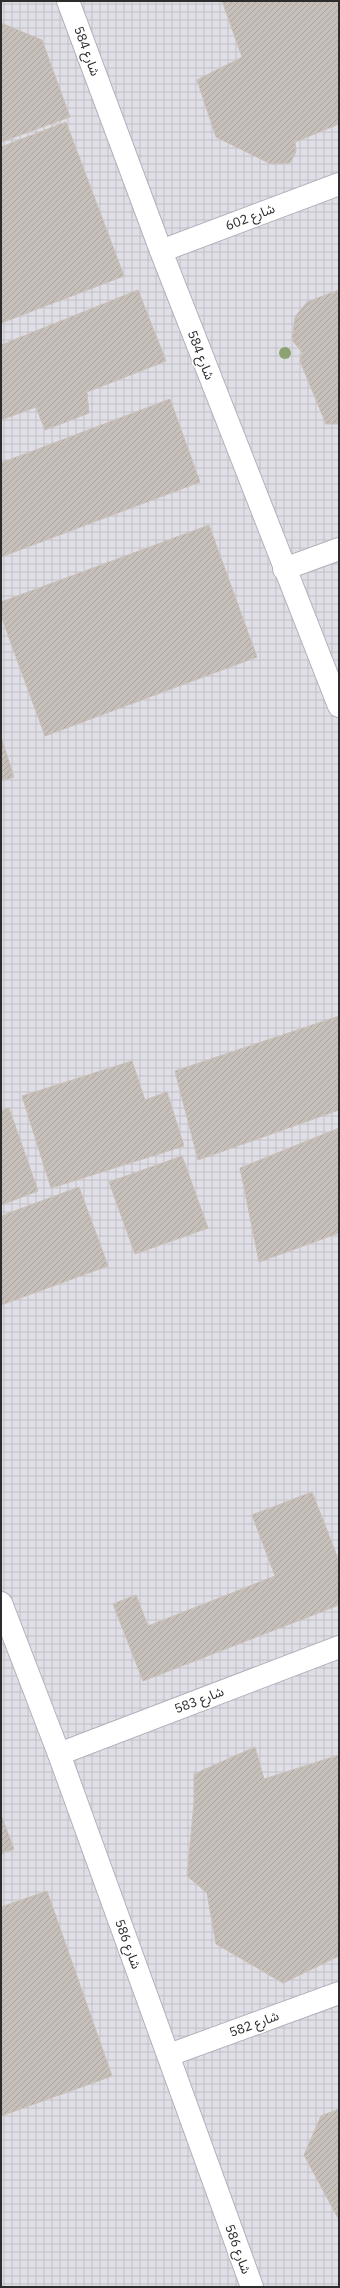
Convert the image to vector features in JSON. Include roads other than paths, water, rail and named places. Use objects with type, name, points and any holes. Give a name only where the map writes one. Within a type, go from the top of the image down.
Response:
[{"type":"street","name":"شارع 584","points":[[68,1],[161,251],[284,569],[339,706]]},
{"type":"street","name":"شارع 602","points":[[161,251],[339,184]]},
{"type":"street","points":[[284,569],[339,549]]},
{"type":"street","name":"شارع 586","points":[[1,1602],[59,1754],[252,2287]]},
{"type":"street","name":"شارع 583","points":[[59,1754],[339,1647]]},
{"type":"street","name":"شارع 582","points":[[169,2055],[339,1993]]}]
